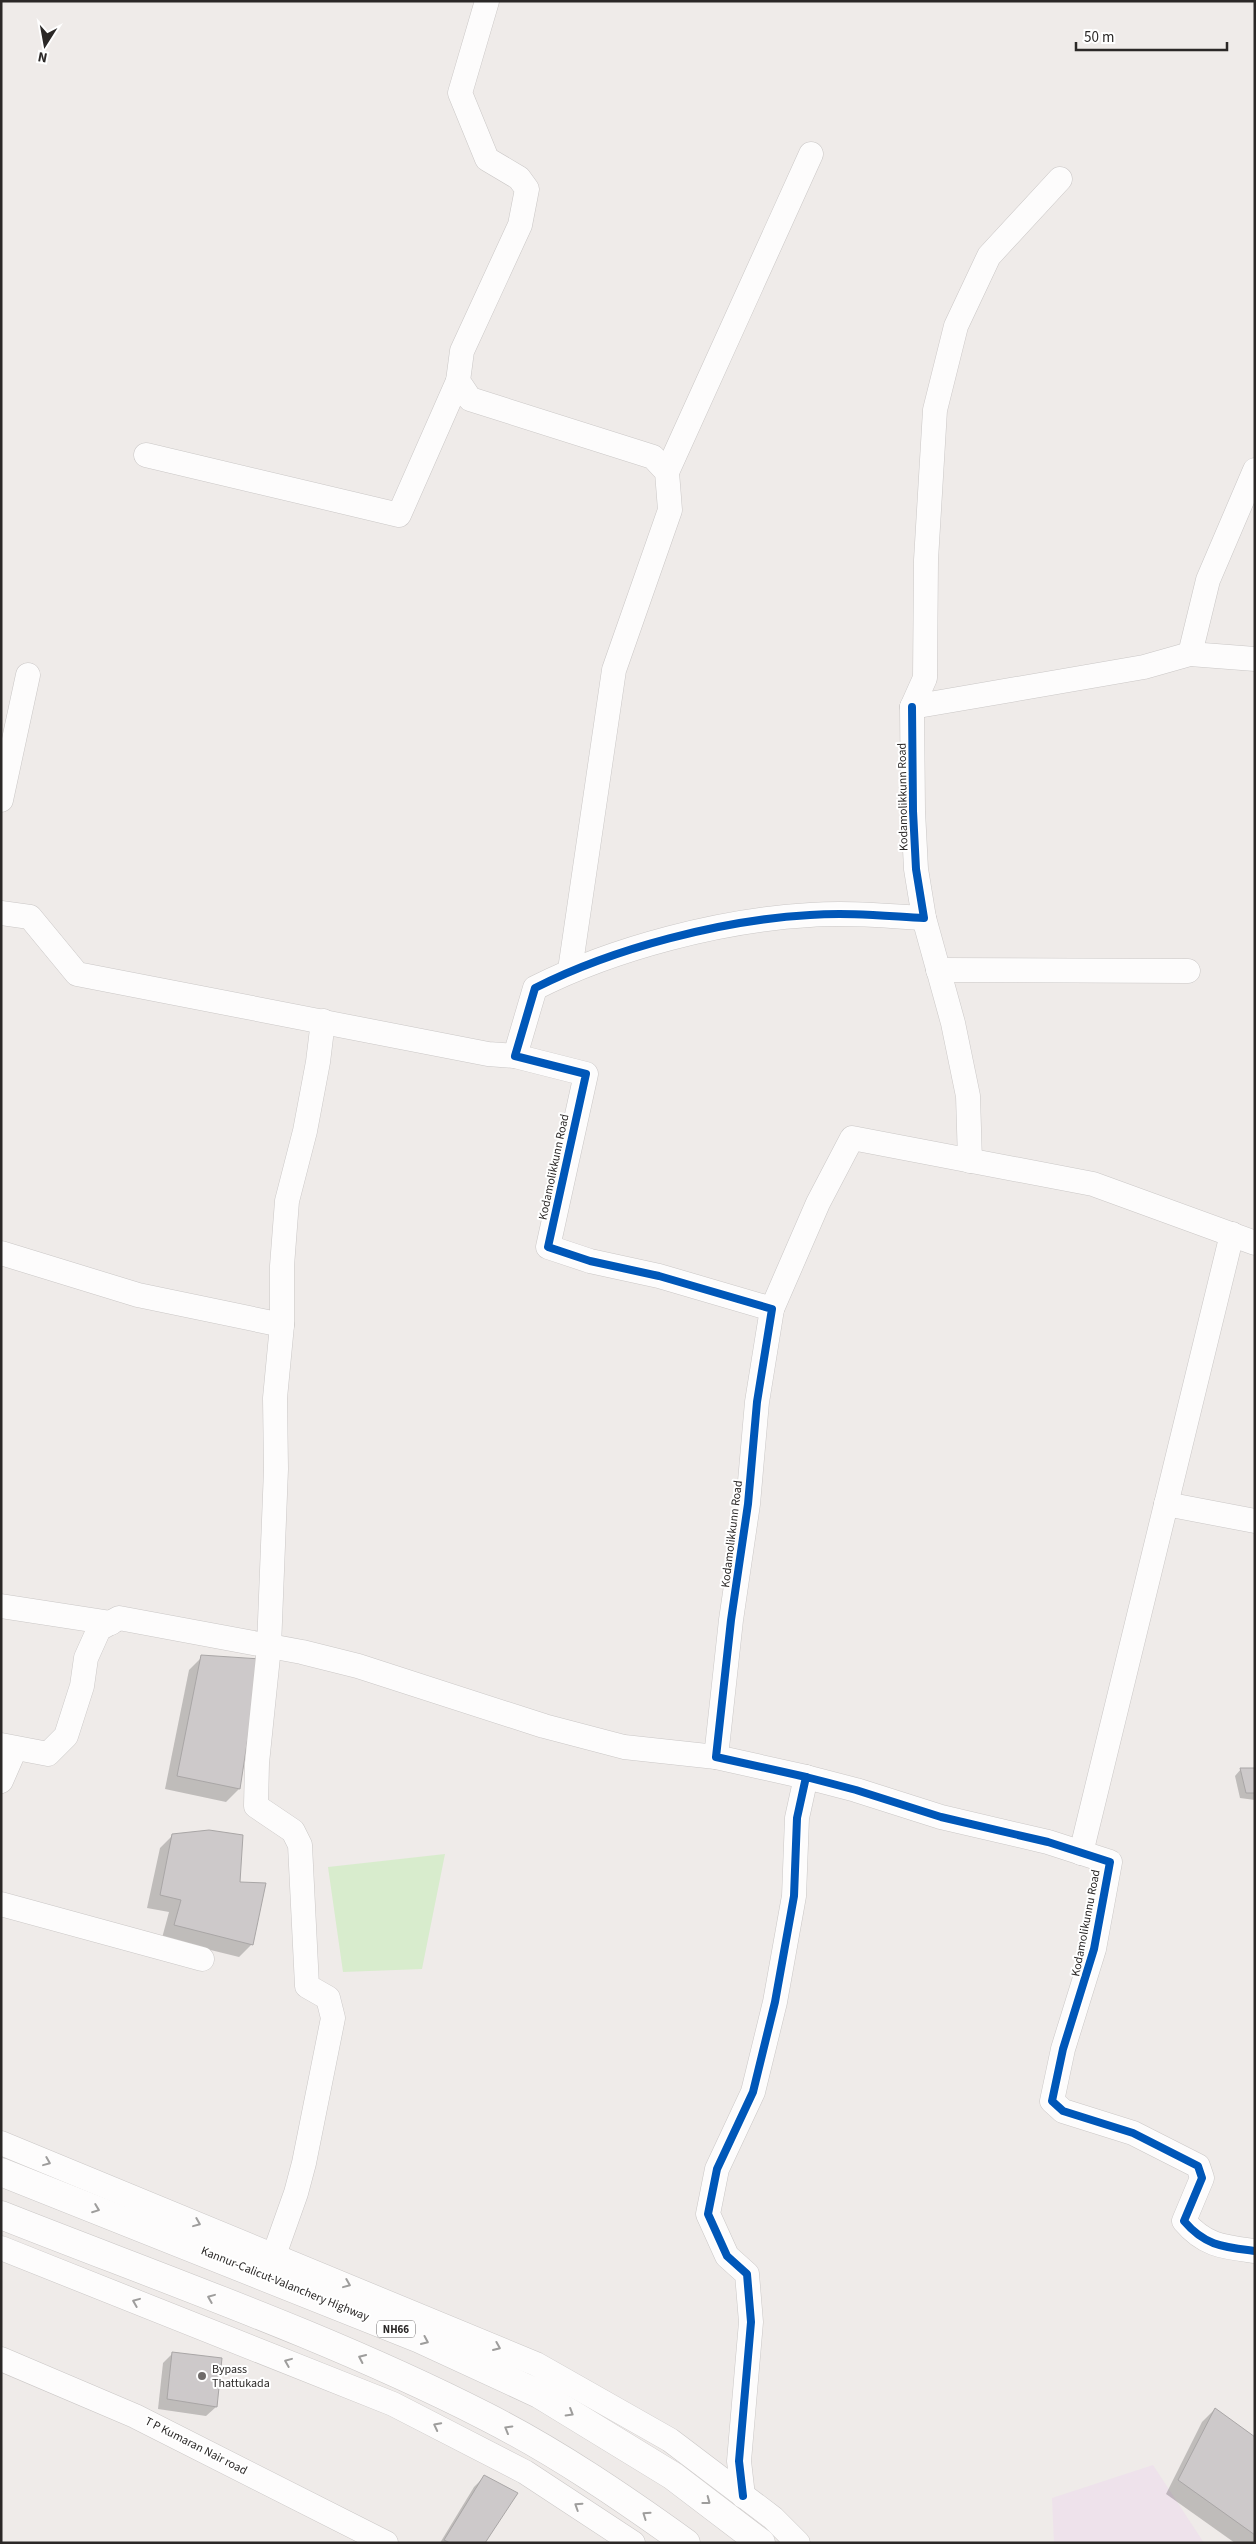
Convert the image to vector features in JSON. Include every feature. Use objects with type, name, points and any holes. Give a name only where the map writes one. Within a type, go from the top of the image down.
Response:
[{"type":"highway","name":"Kannur-Calicut-Valanchery Highway","points":[[1,2172],[420,2339],[539,2394],[673,2476],[762,2543]]},
{"type":"highway","points":[[1,2215],[354,2355],[487,2416],[609,2488],[686,2543]]},
{"type":"street","points":[[146,455],[399,515],[458,381],[462,350],[520,225],[527,189],[519,178],[487,159],[460,93],[487,1]]},
{"type":"street","points":[[570,970],[614,670],[670,510],[668,472],[811,154]]},
{"type":"street","points":[[912,707],[925,678],[926,560],[935,410],[956,326],[989,256],[1060,179]]},
{"type":"street","points":[[458,381],[470,398],[653,457],[668,472]]},
{"type":"street","points":[[1190,654],[1208,580],[1255,470]]},
{"type":"street","points":[[912,707],[1144,667],[1190,654],[1255,658]]},
{"type":"street","points":[[1,800],[28,675]]},
{"type":"street","name":"Kodamolikkunn Road","points":[[912,707],[912,811],[916,869],[924,918],[952,1024],[968,1096],[970,1161]]},
{"type":"street","points":[[1,912],[30,917],[77,974],[488,1054],[515,1056],[535,988],[570,970],[672,938],[730,924],[810,915],[863,914],[924,918]]},
{"type":"street","points":[[938,970],[1188,971]]},
{"type":"street","points":[[274,2254],[296,2193],[304,2162],[334,2018],[328,1998],[307,1986],[300,1845],[293,1831],[256,1806],[257,1763],[269,1647],[276,1469],[276,1398],[282,1326],[282,1266],[287,1201],[305,1130],[318,1062],[323,1022]]},
{"type":"street","name":"Kodamolikkunn Road","points":[[515,1056],[586,1074],[548,1247],[590,1261],[659,1276],[772,1310],[757,1402],[748,1504],[731,1620],[716,1757]]},
{"type":"street","points":[[772,1310],[818,1202],[852,1138],[1093,1184],[1255,1243]]},
{"type":"street","points":[[1081,1852],[1232,1234]]},
{"type":"street","points":[[1,1253],[138,1296],[282,1326]]},
{"type":"street","points":[[1166,1504],[1255,1521]]},
{"type":"street","points":[[1,1606],[111,1622]]},
{"type":"street","points":[[1,1781],[8,1747],[48,1754],[66,1736],[82,1686],[86,1658],[99,1630],[119,1618],[358,1666],[544,1726],[624,1747],[716,1757],[806,1778],[797,1818],[794,1896],[775,2002],[753,2092],[717,2169],[708,2214],[727,2256],[747,2274],[751,2322],[739,2461],[743,2496]]},
{"type":"street","name":"Kodamolikunnu Road","points":[[806,1778],[856,1790],[941,1817],[1039,1840],[1110,1862],[1094,1949],[1063,2050],[1052,2101],[1063,2111],[1133,2133],[1198,2166],[1202,2178],[1184,2221],[1195,2234],[1218,2246],[1255,2251]]},
{"type":"street","points":[[1,1904],[202,1959]]},
{"type":"street","points":[[1,2144],[274,2254],[536,2364],[670,2440],[773,2518],[798,2543]]},
{"type":"street","points":[[1,2248],[393,2404],[525,2472],[633,2543]]},
{"type":"street","name":"T P Kumaran Nair road","points":[[1,2359],[135,2416],[386,2543]]},
{"type":"shaded area","points":[[1153,2465],[1204,2543],[1054,2543],[1052,2498]]},
{"type":"green space","points":[[445,1854],[422,1969],[343,1972],[328,1867]]},
{"type":"building","points":[[201,1655],[260,1659],[240,1789],[177,1776]]},
{"type":"building","points":[[1240,1768],[1255,1768],[1255,1793],[1246,1793]]},
{"type":"building","points":[[209,1830],[243,1835],[240,1882],[266,1883],[253,1945],[174,1925],[181,1900],[160,1895],[172,1834]]},
{"type":"building","points":[[172,2352],[222,2358],[217,2407],[167,2399]]},
{"type":"building","points":[[1215,2408],[1255,2437],[1255,2535],[1178,2480]]},
{"type":"building","points":[[484,2475],[518,2493],[485,2543],[450,2543],[444,2540]]},
{"type":"cycle path","points":[[806,1777],[716,1757],[731,1620],[748,1504],[757,1402],[772,1309],[659,1276],[590,1261],[548,1247],[586,1074],[515,1056],[535,988],[599,960],[669,938],[741,923],[776,918],[838,914],[924,918],[916,869],[913,811],[912,707]]},
{"type":"cycle path","points":[[743,2496],[739,2461],[751,2322],[747,2274],[727,2256],[708,2214],[717,2169],[753,2092],[775,2002],[794,1896],[797,1818],[806,1777],[856,1790],[941,1817],[1048,1842],[1110,1862],[1094,1949],[1063,2049],[1052,2101],[1063,2111],[1133,2133],[1198,2166],[1202,2178],[1184,2221],[1200,2236],[1216,2244],[1255,2251]]},
{"type":"place","name":"Bypass Thattukada","points":[[202,2376]]}]
